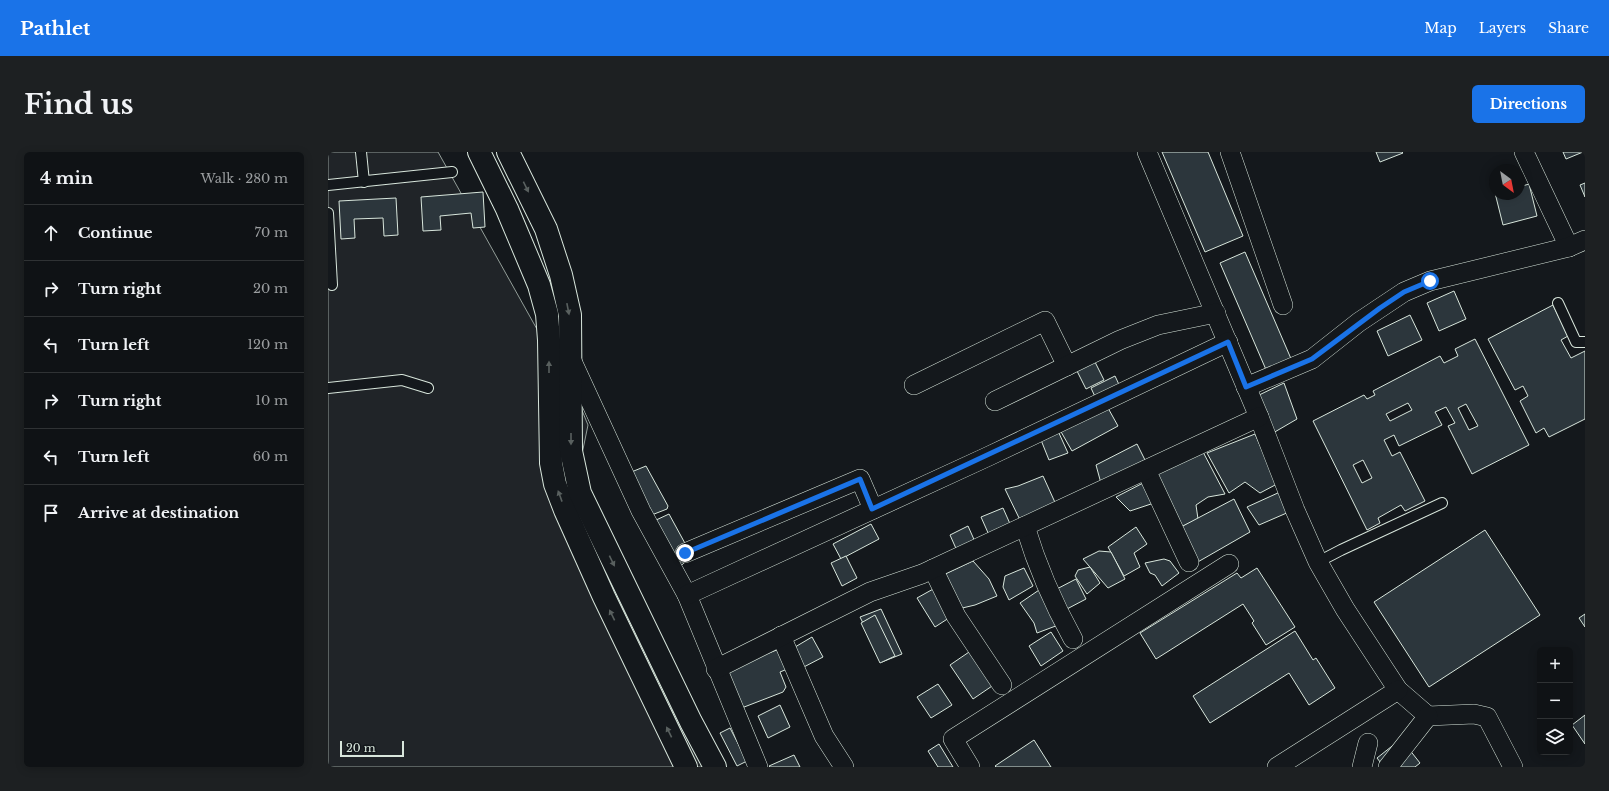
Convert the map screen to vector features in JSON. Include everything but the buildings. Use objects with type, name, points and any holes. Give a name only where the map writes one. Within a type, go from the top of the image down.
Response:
[{"type":"street","points":[[479,152],[513,223],[539,285],[547,314],[549,340],[550,462],[555,484],[564,510],[604,597],[686,767]]},
{"type":"street","points":[[508,152],[546,229],[561,275],[570,315],[571,451],[580,493],[691,722],[715,767]]},
{"type":"street","points":[[1147,152],[1228,342],[1295,510],[1318,562],[1345,609],[1398,690],[1428,716],[1474,714],[1486,717],[1512,767]]},
{"type":"street","points":[[1230,152],[1283,305]]},
{"type":"street","points":[[1246,387],[1312,359],[1374,311],[1410,290],[1430,281],[1577,244],[1524,152]]},
{"type":"street","points":[[995,401],[1120,340],[1158,325],[1216,313]]},
{"type":"street","points":[[914,385],[1045,321],[1067,366]]},
{"type":"street","points":[[687,595],[1228,342]]},
{"type":"street","points":[[571,359],[641,511],[687,595],[716,669],[758,767]]},
{"type":"street","points":[[716,669],[870,592],[933,569],[1259,418]]},
{"type":"street","points":[[1146,470],[1189,562]]},
{"type":"street","points":[[685,553],[860,479],[872,509]]},
{"type":"street","points":[[1024,526],[1037,566],[1056,608],[1073,639]]},
{"type":"street","points":[[970,767],[953,739],[1230,564]]},
{"type":"street","points":[[933,569],[956,616],[1002,685]]},
{"type":"street","points":[[781,636],[824,736],[844,767]]},
{"type":"street","points":[[1276,767],[1398,690]]},
{"type":"street","points":[[1388,767],[1428,716]]},
{"type":"street","points":[[1362,767],[1368,743]]},
{"type":"lane","points":[[361,152],[364,182]]},
{"type":"lane","points":[[328,185],[452,172]]},
{"type":"lane","points":[[328,213],[332,285]]},
{"type":"lane","points":[[1558,304],[1576,342],[1585,342]]},
{"type":"lane","points":[[328,388],[402,380],[428,388]]},
{"type":"lane","points":[[1318,562],[1442,503]]},
{"type":"shaded area","points":[[328,152],[438,152],[581,408],[588,425],[582,454],[559,462],[635,671],[691,731],[706,767],[328,767]]},
{"type":"route","points":[[685,553],[860,479],[872,509],[989,456],[1228,342],[1246,387],[1312,359],[1359,322],[1404,292],[1430,281]]}]
